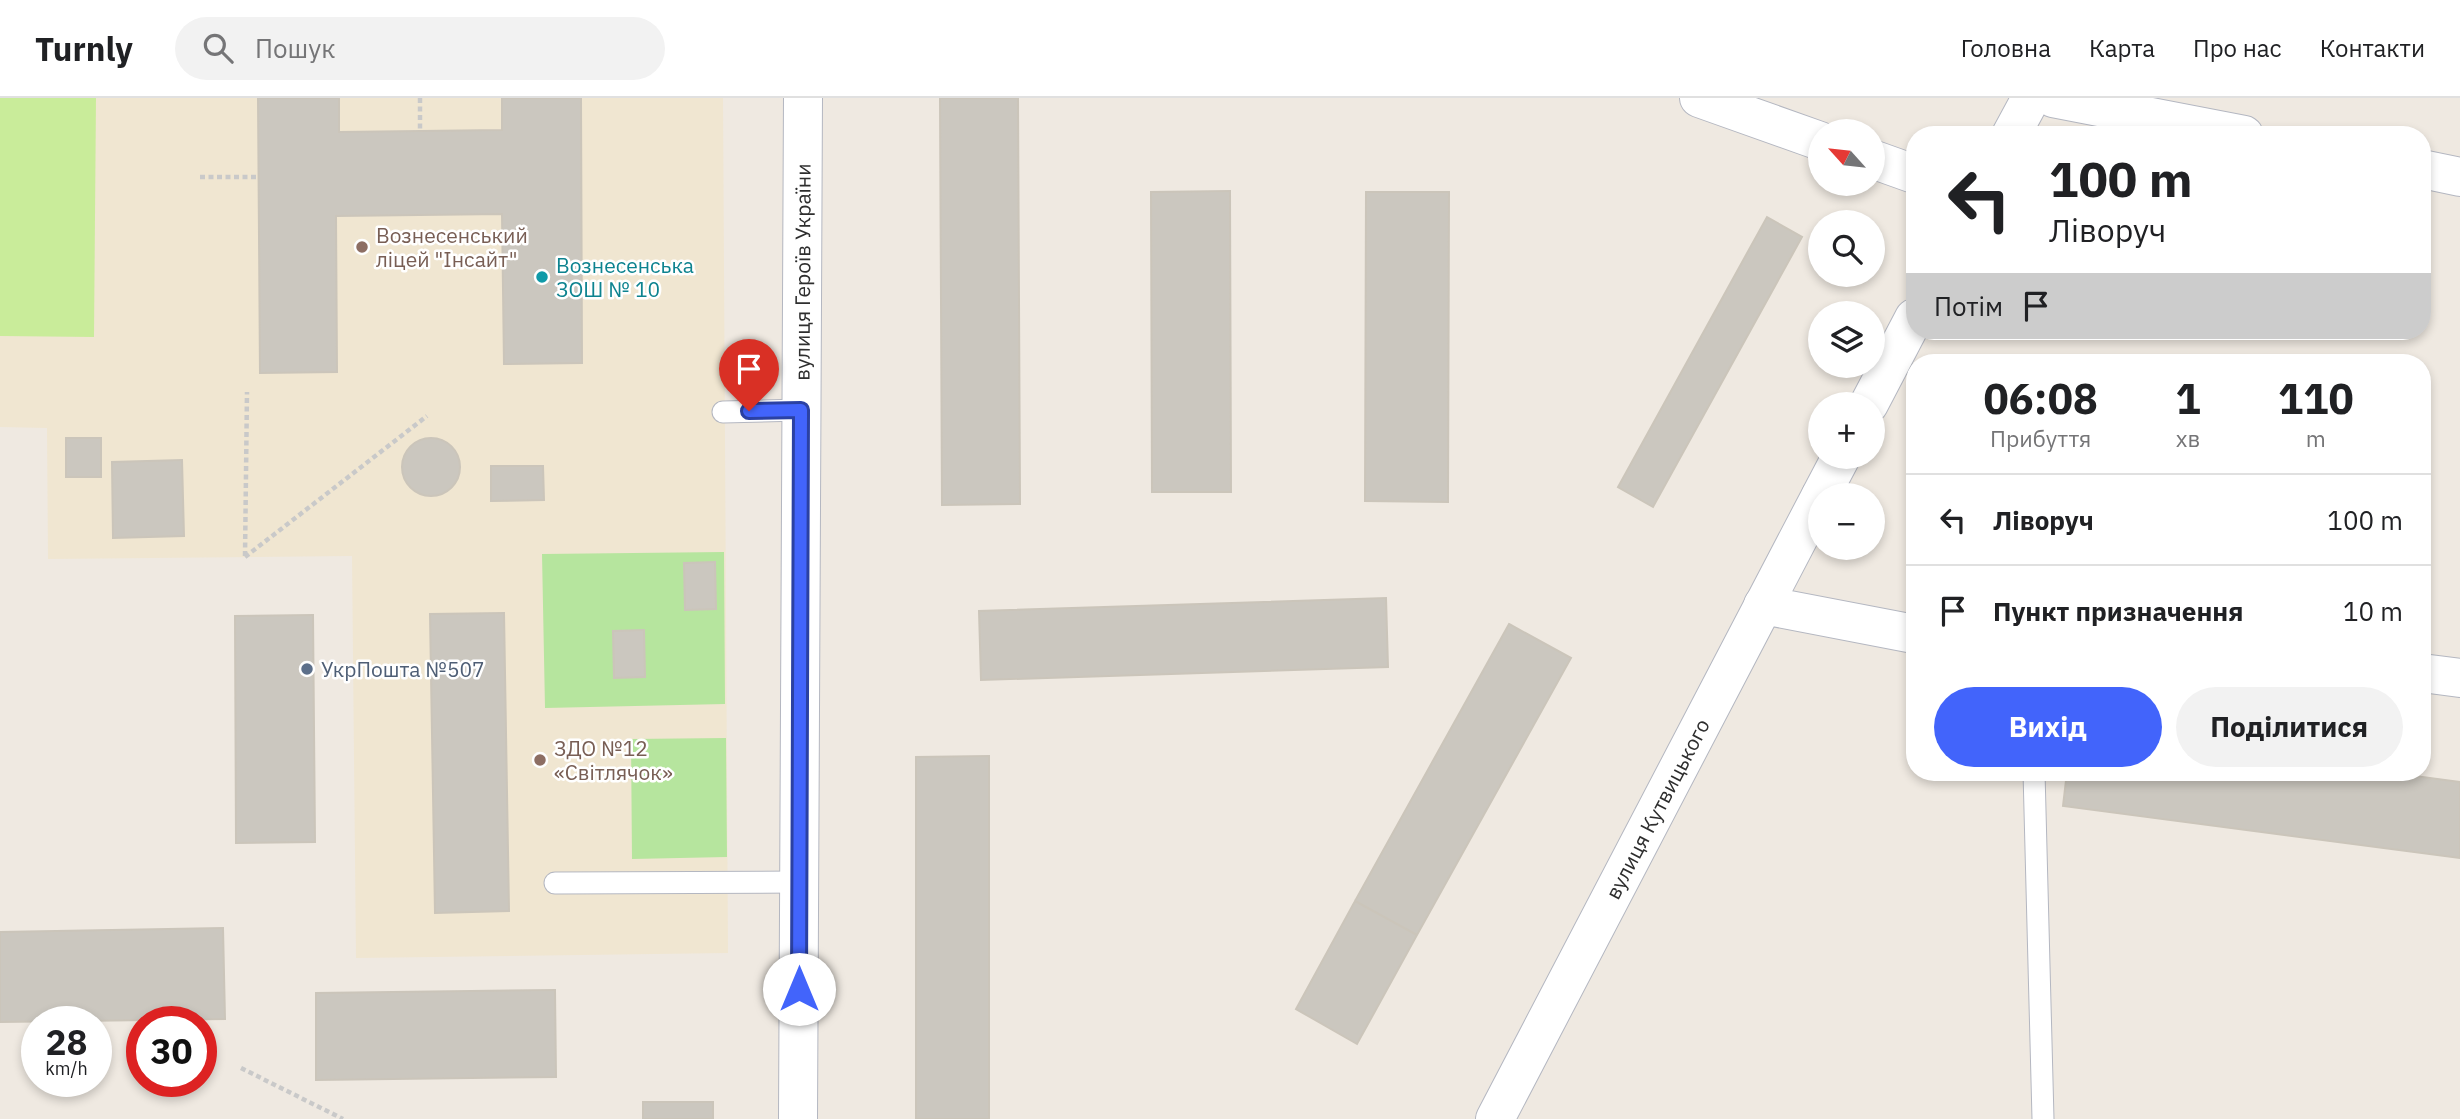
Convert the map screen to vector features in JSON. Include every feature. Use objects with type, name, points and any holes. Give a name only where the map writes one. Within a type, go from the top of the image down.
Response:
[{"type":"street","name":"вулиця Героїв України","points":[[798,1119],[803,98]]},
{"type":"street","points":[[1699,98],[1808,137]]},
{"type":"street","points":[[2016,126],[2031,98]]},
{"type":"street","points":[[2053,98],[2198,126]]},
{"type":"street","points":[[1885,164],[1906,171]]},
{"type":"street","points":[[2431,171],[2460,177]]},
{"type":"street","points":[[1875,392],[1906,333]]},
{"type":"street","name":"вулиця Кутвицького","points":[[1495,1119],[1808,520]]},
{"type":"street","points":[[1763,605],[1906,632]]},
{"type":"street","points":[[2431,674],[2460,678]]},
{"type":"lane","points":[[723,412],[801,410]]},
{"type":"lane","points":[[2034,781],[2043,1119]]},
{"type":"lane","points":[[555,883],[799,883]]},
{"type":"path","points":[[420,98],[420,131]]},
{"type":"path","points":[[200,177],[258,177]]},
{"type":"path","points":[[247,392],[245,557],[427,416]]},
{"type":"path","points":[[241,1068],[343,1119]]},
{"type":"shaded area","name":"Вознесенський ліцей \"Інсайт\"","points":[[0,98],[723,98],[728,953],[356,958],[352,556],[48,559],[47,428],[0,427]]},
{"type":"green space","points":[[0,98],[96,98],[94,337],[0,336]]},
{"type":"green space","points":[[724,552],[725,704],[545,708],[542,554]]},
{"type":"green space","points":[[726,738],[727,857],[632,859],[631,739]]},
{"type":"building","name":"Вознесенська ЗОШ № 10","points":[[258,98],[339,98],[339,132],[502,130],[502,98],[581,98],[582,363],[504,364],[502,214],[336,216],[337,372],[260,373]]},
{"type":"building","points":[[940,98],[1018,98],[1020,504],[942,505]]},
{"type":"building","points":[[1230,191],[1231,492],[1152,492],[1151,192]]},
{"type":"building","points":[[1366,192],[1449,192],[1448,502],[1365,501]]},
{"type":"building","points":[[1767,217],[1802,237],[1653,507],[1618,487]]},
{"type":"building","points":[[66,438],[101,438],[101,477],[66,477]]},
{"type":"building","points":[[431,438],[442,440],[455,451],[460,467],[458,478],[447,491],[431,496],[420,494],[407,483],[402,467],[404,456],[415,443]]},
{"type":"building","points":[[182,460],[184,536],[113,538],[112,462]]},
{"type":"building","points":[[491,466],[543,466],[544,500],[491,501]]},
{"type":"building","points":[[715,562],[716,609],[685,610],[684,563]]},
{"type":"building","points":[[1386,598],[1388,667],[981,680],[979,611]]},
{"type":"building","name":"ЗДО №12 «Світлячок»","points":[[504,613],[509,911],[435,913],[430,614]]},
{"type":"building","points":[[313,615],[315,842],[236,843],[235,616]]},
{"type":"building","points":[[1509,624],[1571,658],[1417,935],[1355,901]]},
{"type":"building","points":[[644,630],[645,677],[614,678],[613,631]]},
{"type":"building","points":[[989,756],[989,1119],[916,1119],[916,757]]},
{"type":"building","points":[[2431,778],[2460,782],[2460,858],[2063,806],[2066,781],[2431,781]]},
{"type":"building","points":[[1355,901],[1417,935],[1357,1044],[1296,1009]]},
{"type":"building","points":[[223,928],[225,1019],[217,1019],[217,1006],[126,1006],[126,1020],[112,1021],[112,1006],[21,1006],[21,1022],[0,1022],[0,932]]},
{"type":"building","points":[[555,990],[556,1077],[316,1080],[316,993]]},
{"type":"building","points":[[643,1102],[713,1102],[713,1119],[643,1119]]},
{"type":"place","name":"Вознесенський ліцей \"Інсайт\"","points":[[362,247]]},
{"type":"place","name":"Вознесенська ЗОШ № 10","points":[[542,277]]},
{"type":"place","name":"УкрПошта №507","points":[[307,669]]},
{"type":"place","name":"ЗДО №12 «Світлячок»","points":[[540,760]]},
{"type":"route","points":[[749,411],[801,410],[799,989]]}]
